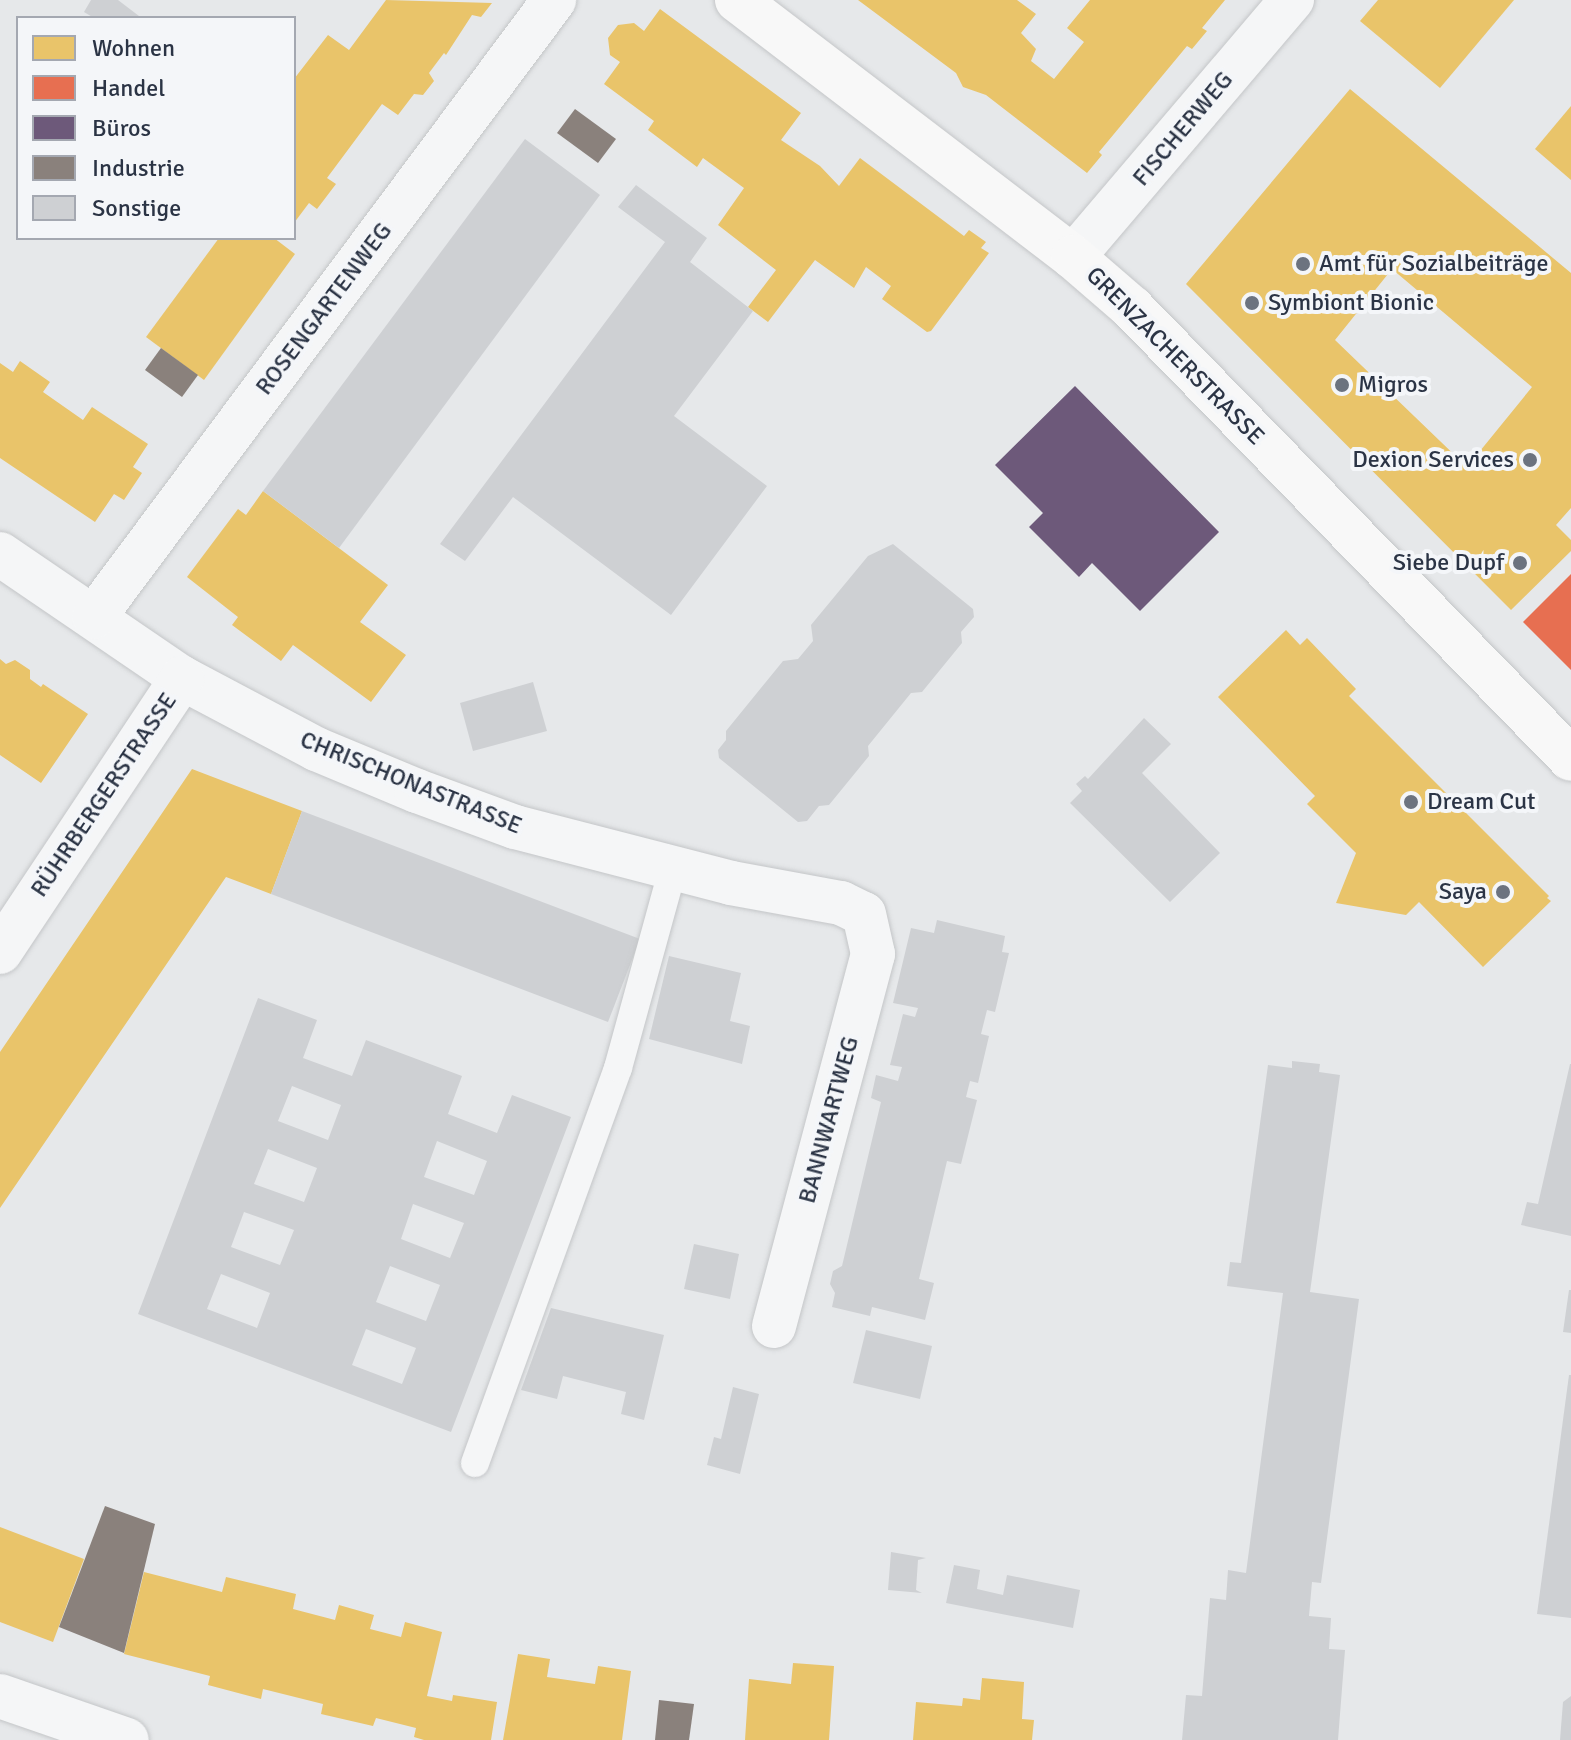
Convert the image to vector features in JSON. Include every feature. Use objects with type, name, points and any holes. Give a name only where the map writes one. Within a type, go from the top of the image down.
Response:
[{"type":"main road","name":"GRENZACHERSTRASSE","points":[[737,0],[1073,257],[1132,308],[1571,759]]},
{"type":"street","name":"ROSENGARTENWEG","points":[[94,617],[554,0]]},
{"type":"street","name":"FISCHERWEG","points":[[1073,257],[1292,0]]},
{"type":"street","name":"CHRISCHONASTRASSE","points":[[0,554],[182,678],[316,749],[515,827],[673,869],[841,903],[864,914]]},
{"type":"street","name":"RÜHRBERGERSTRASSE","points":[[0,952],[182,678]]},
{"type":"street","name":"BANNWARTWEG","points":[[774,1326],[873,954],[864,914]]},
{"type":"street","points":[[0,1696],[127,1740]]},
{"type":"lane","points":[[475,1463],[614,1082],[673,869]]},
{"type":"building: Wohnen","points":[[386,0],[492,3],[481,17],[472,15],[446,55],[444,53],[429,73],[434,81],[423,95],[414,94],[398,115],[382,104],[327,178],[336,184],[317,209],[309,203],[296,220],[296,76],[328,35],[349,50]]},
{"type":"building: Wohnen","points":[[858,0],[1017,0],[1036,14],[1021,33],[1036,49],[1031,61],[1054,79],[1084,42],[1067,28],[1090,0],[1225,0],[1202,28],[1207,31],[1192,49],[1187,46],[1099,152],[1102,155],[1087,173],[986,95],[963,87],[956,73]]},
{"type":"building: Wohnen","points":[[1378,0],[1514,0],[1440,88],[1360,21]]},
{"type":"building: Wohnen","points":[[660,9],[801,113],[781,140],[820,166],[839,186],[860,158],[964,236],[969,230],[986,242],[981,248],[989,253],[931,331],[927,332],[882,299],[891,286],[866,267],[854,288],[815,260],[768,322],[748,307],[776,270],[718,225],[744,188],[703,158],[697,167],[648,130],[654,121],[604,84],[620,62],[610,55],[608,38],[618,25],[634,23],[644,31]]},
{"type":"building: Wohnen","points":[[1350,89],[1571,273],[1571,508],[1556,525],[1571,540],[1571,551],[1511,610],[1186,284]],"holes":[[[1392,269],[1532,387],[1467,467],[1335,340]]]},
{"type":"building: Wohnen","points":[[1571,106],[1571,180],[1535,149]]},
{"type":"building: Wohnen","points":[[218,240],[277,240],[295,254],[204,380],[146,337]]},
{"type":"building: Wohnen","points":[[20,361],[50,382],[43,392],[83,420],[92,407],[148,444],[133,467],[142,473],[124,500],[114,494],[95,522],[0,458],[0,363],[13,372]]},
{"type":"building: Wohnen","points":[[263,491],[388,585],[360,622],[406,655],[371,702],[293,645],[281,661],[232,625],[238,617],[187,577],[238,509],[246,515]]},
{"type":"building: Wohnen","points":[[1286,630],[1300,645],[1307,638],[1356,689],[1349,696],[1549,896],[1547,898],[1551,901],[1483,967],[1419,902],[1406,915],[1336,903],[1356,853],[1307,804],[1315,796],[1218,697]]},
{"type":"building: Wohnen","points":[[0,659],[6,664],[15,660],[30,670],[30,679],[41,687],[43,684],[88,714],[41,783],[0,755]]},
{"type":"building: Wohnen","points":[[192,769],[302,811],[271,894],[226,877],[0,1208],[0,1052]]},
{"type":"building: Wohnen","points":[[0,1527],[84,1559],[53,1642],[0,1622]]},
{"type":"building: Wohnen","points":[[144,1572],[222,1592],[226,1577],[296,1594],[293,1609],[335,1620],[339,1605],[374,1615],[370,1629],[401,1637],[405,1622],[442,1632],[427,1696],[452,1701],[453,1695],[497,1702],[491,1740],[424,1740],[414,1737],[416,1728],[376,1718],[373,1726],[321,1714],[323,1704],[263,1689],[261,1699],[208,1685],[210,1676],[124,1654]]},
{"type":"building: Wohnen","points":[[518,1654],[550,1659],[547,1677],[595,1684],[598,1666],[631,1671],[622,1740],[503,1740]]},
{"type":"building: Wohnen","points":[[793,1663],[834,1666],[829,1740],[745,1740],[749,1679],[791,1684]]},
{"type":"building: Wohnen","points":[[982,1678],[1024,1682],[1022,1719],[1034,1720],[1032,1740],[913,1740],[916,1702],[962,1706],[963,1698],[980,1700]]},
{"type":"building: Handel","points":[[1571,574],[1571,670],[1523,622]]},
{"type":"building: Büros","points":[[1075,386],[1219,532],[1140,611],[1092,563],[1079,577],[1029,527],[1043,513],[995,465]]},
{"type":"building: Industrie","points":[[575,109],[616,139],[598,163],[557,133]]},
{"type":"building: Industrie","points":[[161,348],[198,375],[182,397],[145,370]]},
{"type":"building: Industrie","points":[[105,1506],[155,1524],[124,1653],[59,1627]]},
{"type":"building: Industrie","points":[[659,1700],[694,1704],[689,1740],[655,1740]]},
{"type":"building: Sonstige","points":[[91,0],[118,0],[139,16],[91,16],[84,12]]},
{"type":"building: Sonstige","points":[[525,139],[600,195],[339,548],[263,491]]},
{"type":"building: Sonstige","points":[[636,185],[707,238],[690,262],[753,311],[674,416],[767,486],[671,615],[513,497],[465,561],[440,544],[665,242],[618,207]]},
{"type":"building: Sonstige","points":[[893,544],[973,609],[974,617],[961,632],[962,643],[922,692],[911,693],[868,746],[869,756],[829,805],[819,806],[807,821],[798,822],[719,758],[718,750],[726,740],[726,731],[783,661],[798,659],[813,641],[811,625],[868,556]]},
{"type":"building: Sonstige","points":[[533,682],[547,731],[473,751],[460,703]]},
{"type":"building: Sonstige","points":[[1144,718],[1171,744],[1142,773],[1220,853],[1170,902],[1070,803],[1082,791],[1076,784],[1085,776],[1088,779]]},
{"type":"building: Sonstige","points":[[302,811],[640,939],[608,1022],[271,894]]},
{"type":"building: Sonstige","points":[[937,920],[1005,936],[1002,952],[1009,953],[995,1012],[987,1010],[981,1034],[989,1036],[978,1083],[970,1081],[966,1097],[977,1100],[961,1164],[947,1161],[919,1279],[934,1283],[925,1320],[872,1307],[870,1316],[832,1307],[835,1293],[830,1284],[833,1271],[842,1266],[881,1102],[871,1098],[876,1075],[898,1081],[902,1067],[890,1065],[903,1014],[915,1017],[918,1008],[893,1003],[911,928],[934,933]]},
{"type":"building: Sonstige","points":[[669,956],[741,973],[730,1021],[750,1026],[742,1064],[649,1039]]},
{"type":"building: Sonstige","points":[[258,998],[317,1020],[303,1058],[352,1076],[366,1040],[462,1076],[448,1114],[497,1133],[512,1095],[571,1117],[451,1432],[138,1314]],"holes":[[[292,1086],[341,1105],[328,1140],[278,1121]],[[437,1141],[487,1161],[474,1195],[424,1177]],[[268,1149],[317,1168],[304,1202],[254,1184]],[[413,1204],[464,1223],[450,1258],[401,1239]],[[244,1212],[294,1230],[280,1265],[231,1247]],[[390,1266],[440,1285],[426,1321],[376,1302]],[[221,1274],[270,1293],[257,1328],[207,1309]],[[366,1329],[416,1348],[402,1384],[352,1365]]]},
{"type":"building: Sonstige","points":[[1292,1061],[1320,1064],[1319,1072],[1340,1075],[1310,1292],[1359,1299],[1321,1583],[1312,1582],[1309,1616],[1331,1618],[1329,1649],[1345,1650],[1338,1740],[1182,1740],[1186,1695],[1202,1696],[1210,1598],[1226,1600],[1228,1570],[1246,1573],[1283,1293],[1227,1286],[1230,1262],[1241,1263],[1268,1065],[1292,1068]]},
{"type":"building: Sonstige","points":[[1570,1064],[1571,1236],[1521,1225],[1527,1202],[1538,1204]]},
{"type":"building: Sonstige","points":[[694,1244],[739,1254],[730,1299],[684,1289]]},
{"type":"building: Sonstige","points":[[1571,1290],[1571,1333],[1563,1332]]},
{"type":"building: Sonstige","points":[[551,1308],[664,1335],[644,1420],[621,1414],[626,1392],[563,1376],[557,1399],[521,1390]]},
{"type":"building: Sonstige","points":[[866,1330],[932,1346],[920,1399],[853,1383]]},
{"type":"building: Sonstige","points":[[1571,1375],[1571,1618],[1537,1614]]},
{"type":"building: Sonstige","points":[[733,1387],[759,1394],[740,1474],[707,1465],[714,1437],[721,1439]]},
{"type":"building: Sonstige","points":[[891,1552],[926,1558],[918,1560],[916,1590],[922,1593],[888,1590]]},
{"type":"building: Sonstige","points":[[954,1565],[980,1570],[977,1589],[1003,1595],[1007,1575],[1080,1590],[1073,1628],[946,1603]]},
{"type":"building: Sonstige","points":[[1571,1696],[1571,1740],[1560,1740],[1563,1702]]},
{"type":"place","name":"Amt für Sozialbeiträge","points":[[1303,264]]},
{"type":"place","name":"Symbiont Bionic","points":[[1252,303]]},
{"type":"place","name":"Migros","points":[[1342,385]]},
{"type":"place","name":"Dexion Services","points":[[1530,460]]},
{"type":"place","name":"Siebe Dupf","points":[[1520,563]]},
{"type":"place","name":"Dream Cut","points":[[1411,802]]},
{"type":"place","name":"Saya","points":[[1503,892]]}]
